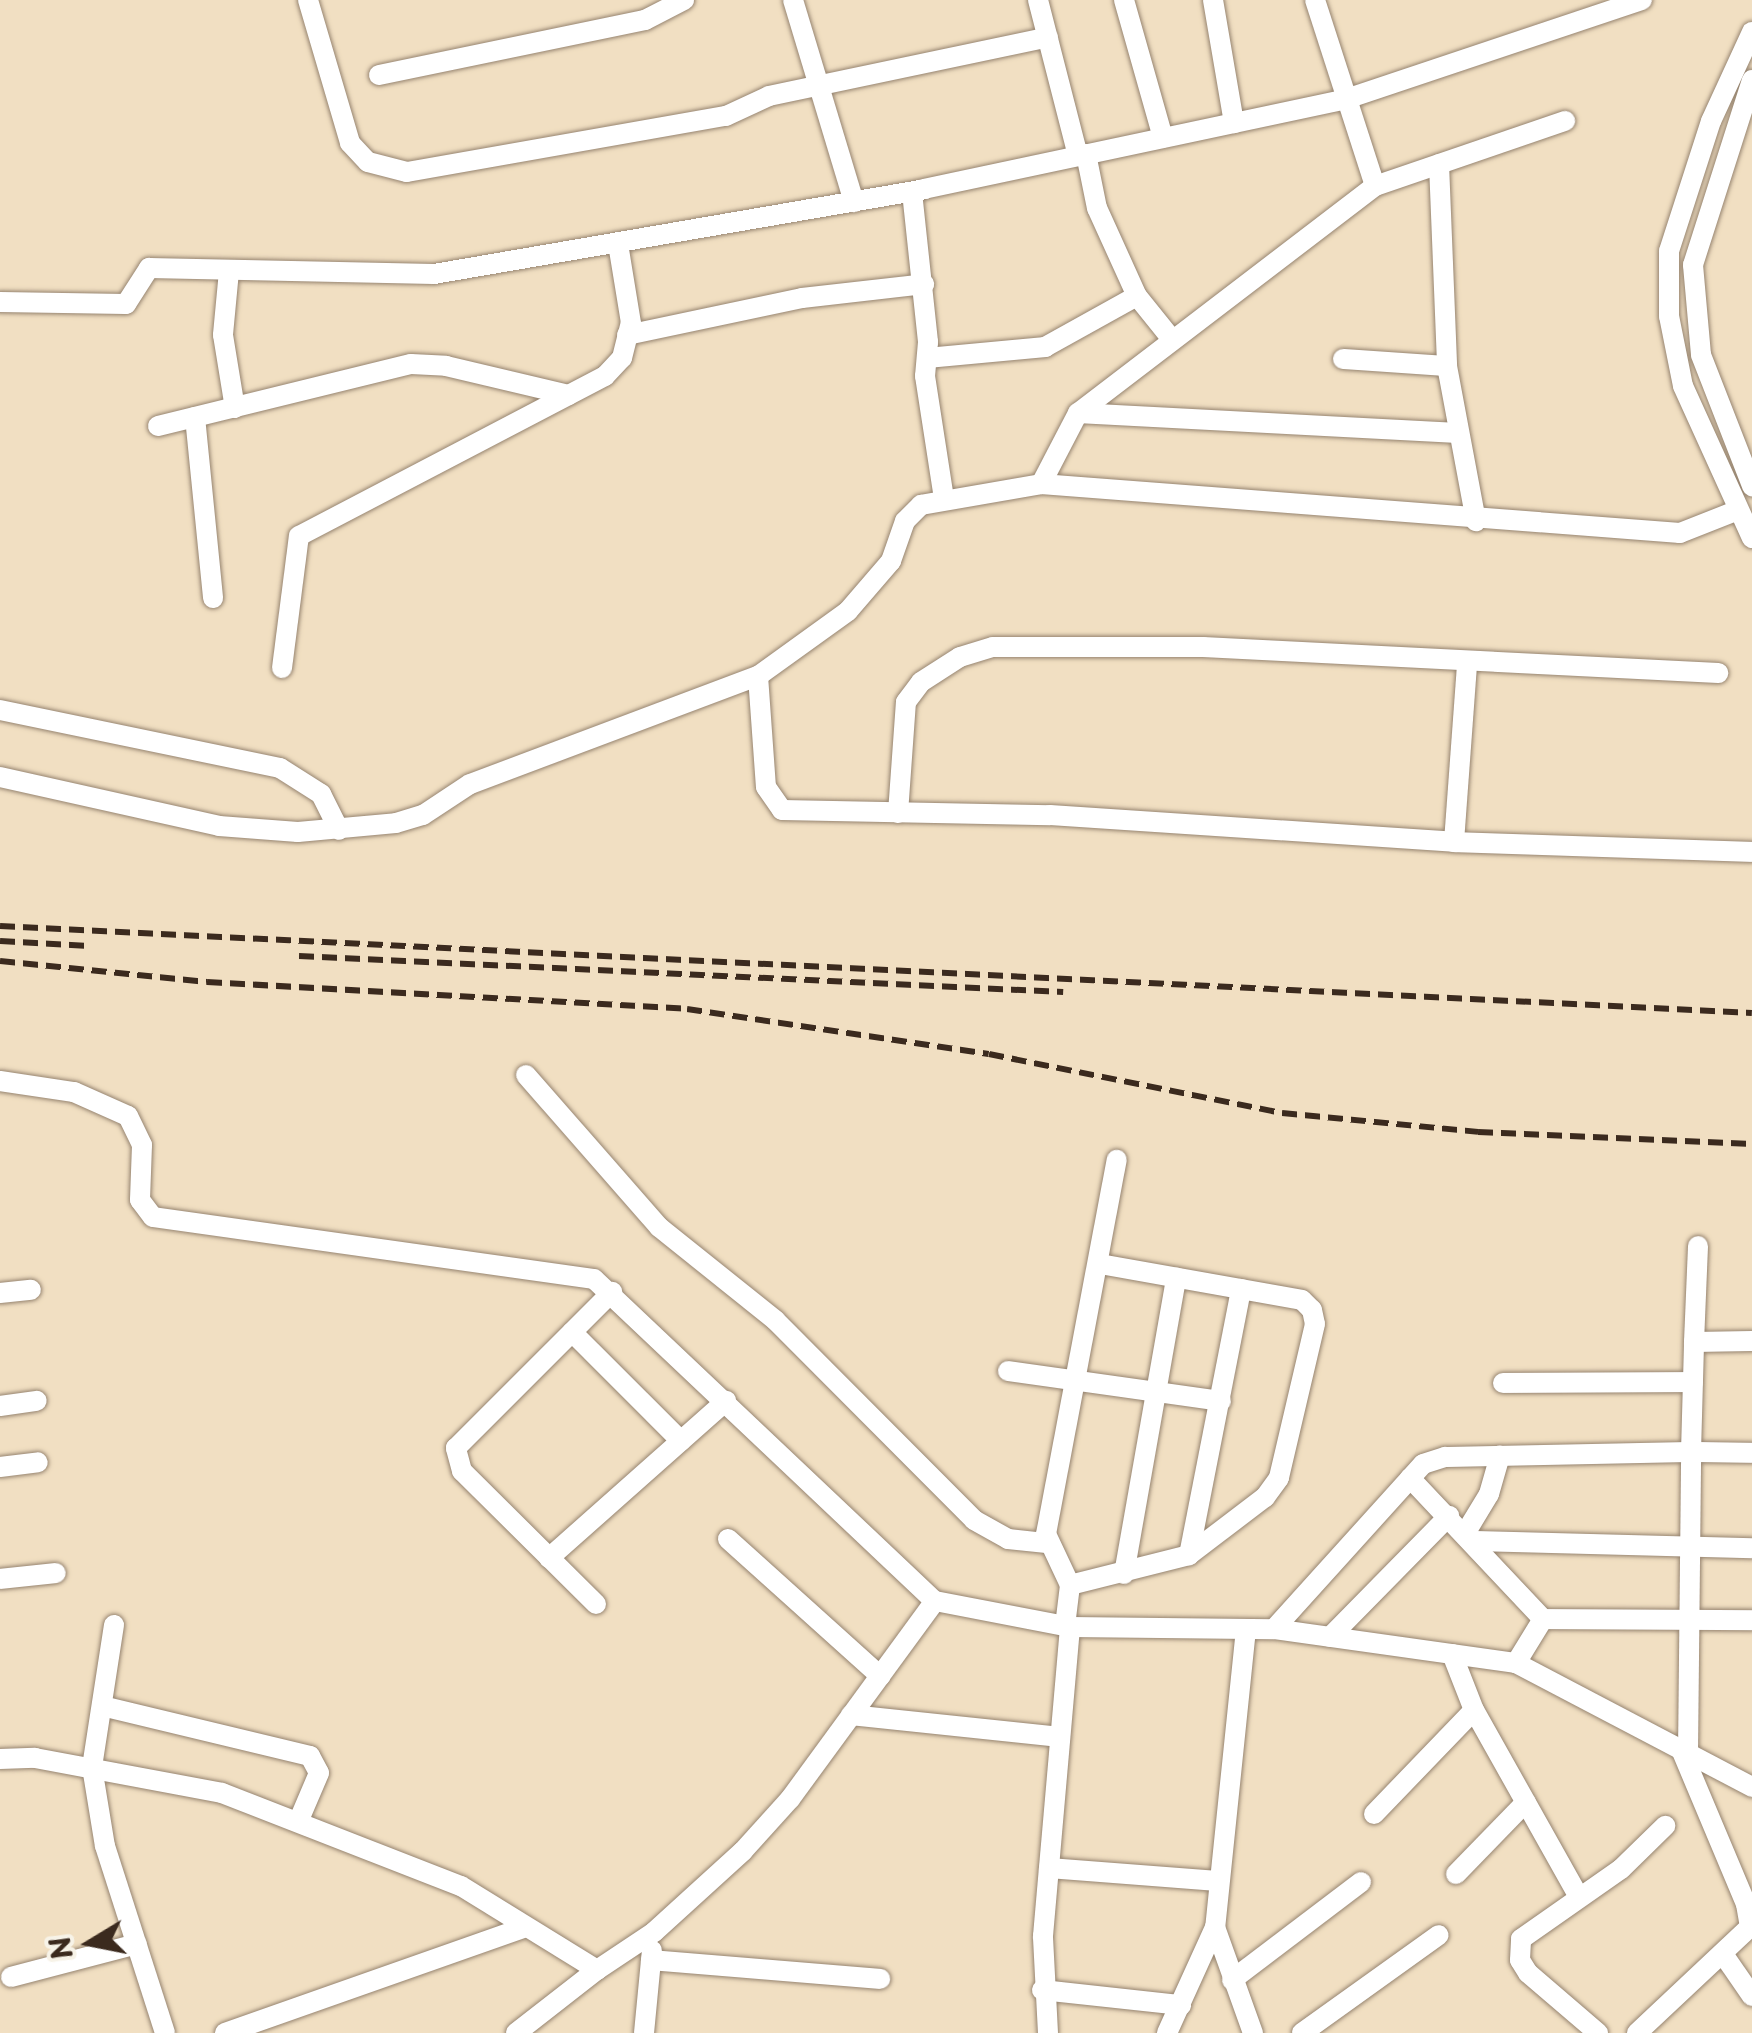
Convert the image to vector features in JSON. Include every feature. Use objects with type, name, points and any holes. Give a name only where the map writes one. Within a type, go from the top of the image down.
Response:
[{"type":"street","points":[[308,0],[350,144],[368,162],[407,172],[726,116],[769,96],[1048,38]]},
{"type":"street","points":[[379,74],[684,0]]},
{"type":"street","points":[[793,0],[823,84],[854,202]]},
{"type":"street","points":[[1038,0],[1098,208],[1136,296],[1170,337]]},
{"type":"street","points":[[1124,0],[1162,138]]},
{"type":"street","points":[[1212,0],[1234,122]]},
{"type":"street","points":[[1315,0],[1375,186]]},
{"type":"street","points":[[0,302],[126,304],[149,268],[434,274],[912,192],[1346,98],[1593,8],[1642,0]]},
{"type":"street","points":[[1752,32],[1711,121],[1669,251],[1669,316],[1682,386],[1752,538]]},
{"type":"street","points":[[1752,80],[1693,265],[1702,355],[1752,486]]},
{"type":"street","points":[[1041,484],[1078,413],[1170,337],[1375,186],[1566,121]]},
{"type":"street","points":[[1439,164],[1448,366],[1457,434],[1476,520]]},
{"type":"street","points":[[912,192],[944,499]]},
{"type":"street","points":[[282,668],[299,536],[569,396],[622,358],[628,334],[618,244]]},
{"type":"street","points":[[228,271],[223,335],[235,408]]},
{"type":"street","points":[[628,334],[802,298],[924,284]]},
{"type":"street","points":[[927,358],[1045,347],[1136,296]]},
{"type":"street","points":[[1343,359],[1448,366]]},
{"type":"street","points":[[158,426],[411,364],[446,366],[569,396]]},
{"type":"street","points":[[1078,413],[1457,434]]},
{"type":"street","points":[[195,417],[212,598]]},
{"type":"street","points":[[0,777],[218,826],[339,830],[430,808],[758,676],[848,612],[891,561],[905,521],[920,505],[1041,484],[1476,520],[1680,532],[1738,510]]},
{"type":"street","points":[[898,813],[906,702],[921,682],[960,658],[993,647],[1203,648],[1467,665],[1718,673]]},
{"type":"street","points":[[1454,842],[1467,665]]},
{"type":"street","points":[[758,676],[771,800],[782,810],[1050,815],[1454,842],[1752,852]]},
{"type":"street","points":[[0,710],[280,768],[321,794],[339,830]]},
{"type":"street","points":[[526,1075],[659,1227],[775,1320],[974,1520],[1008,1539],[1047,1543]]},
{"type":"street","points":[[0,1081],[74,1092],[128,1116],[142,1145],[140,1200],[153,1217],[577,1273],[612,1292],[935,1600],[1067,1626],[1274,1629],[1516,1663],[1752,1787]]},
{"type":"street","points":[[1048,2033],[1042,1990],[1070,1586],[1047,1543],[1116,1160]]},
{"type":"street","points":[[1637,2033],[1746,1936],[1746,1904],[1685,1751],[1693,1620],[1691,1452],[1698,1246]]},
{"type":"street","points":[[1070,1586],[1189,1555],[1265,1497],[1279,1478],[1316,1324],[1302,1300],[1100,1264]]},
{"type":"street","points":[[1124,1574],[1176,1278]]},
{"type":"street","points":[[0,1293],[31,1290]]},
{"type":"street","points":[[1189,1555],[1241,1290]]},
{"type":"street","points":[[596,1604],[462,1471],[456,1448],[612,1292]]},
{"type":"street","points":[[572,1332],[681,1441]]},
{"type":"street","points":[[1694,1342],[1752,1341]]},
{"type":"street","points":[[1008,1370],[1221,1401]]},
{"type":"street","points":[[1503,1383],[1693,1382]]},
{"type":"street","points":[[0,1406],[36,1401]]},
{"type":"street","points":[[549,1558],[726,1401]]},
{"type":"street","points":[[1274,1629],[1410,1478],[1434,1459],[1752,1453]]},
{"type":"street","points":[[1471,1537],[1500,1456]]},
{"type":"street","points":[[0,1467],[38,1462]]},
{"type":"street","points":[[1410,1478],[1471,1537],[1543,1618],[1752,1620]]},
{"type":"street","points":[[1330,1637],[1450,1516]]},
{"type":"street","points":[[1471,1537],[1752,1548]]},
{"type":"street","points":[[728,1538],[880,1676]]},
{"type":"street","points":[[0,1579],[56,1573]]},
{"type":"street","points":[[516,2033],[596,1970],[654,1932],[790,1800],[935,1600]]},
{"type":"street","points":[[1516,1663],[1543,1618]]},
{"type":"street","points":[[114,1625],[92,1767],[105,1846],[165,2033]]},
{"type":"street","points":[[1168,2033],[1215,1927],[1246,1629]]},
{"type":"street","points":[[1452,1654],[1474,1710],[1579,1897]]},
{"type":"street","points":[[102,1706],[310,1756],[319,1773],[299,1820]]},
{"type":"street","points":[[1374,1814],[1474,1710]]},
{"type":"street","points":[[851,1715],[1060,1737]]},
{"type":"street","points":[[0,1759],[92,1767],[222,1793],[299,1820],[461,1886],[596,1970]]},
{"type":"street","points":[[1456,1874],[1526,1802]]},
{"type":"street","points":[[1598,2033],[1520,1960],[1528,1930],[1644,1851],[1665,1826]]},
{"type":"street","points":[[1049,1868],[1218,1881]]},
{"type":"street","points":[[1232,1980],[1362,1882]]},
{"type":"street","points":[[1215,1927],[1253,2033]]},
{"type":"street","points":[[225,2033],[524,1928]]},
{"type":"street","points":[[644,2033],[654,1932]]},
{"type":"street","points":[[1302,2033],[1440,1935]]},
{"type":"street","points":[[12,1977],[138,1944]]},
{"type":"street","points":[[1723,1954],[1752,1996]]},
{"type":"street","points":[[651,1960],[880,1979]]},
{"type":"street","points":[[1042,1990],[1181,2005]]},
{"type":"railway","points":[[0,926],[1752,1013]]},
{"type":"railway","points":[[0,941],[89,946]]},
{"type":"railway","points":[[299,956],[1063,992]]},
{"type":"railway","points":[[0,961],[207,982],[687,1009],[989,1054],[1282,1113],[1478,1132],[1752,1144]]}]
